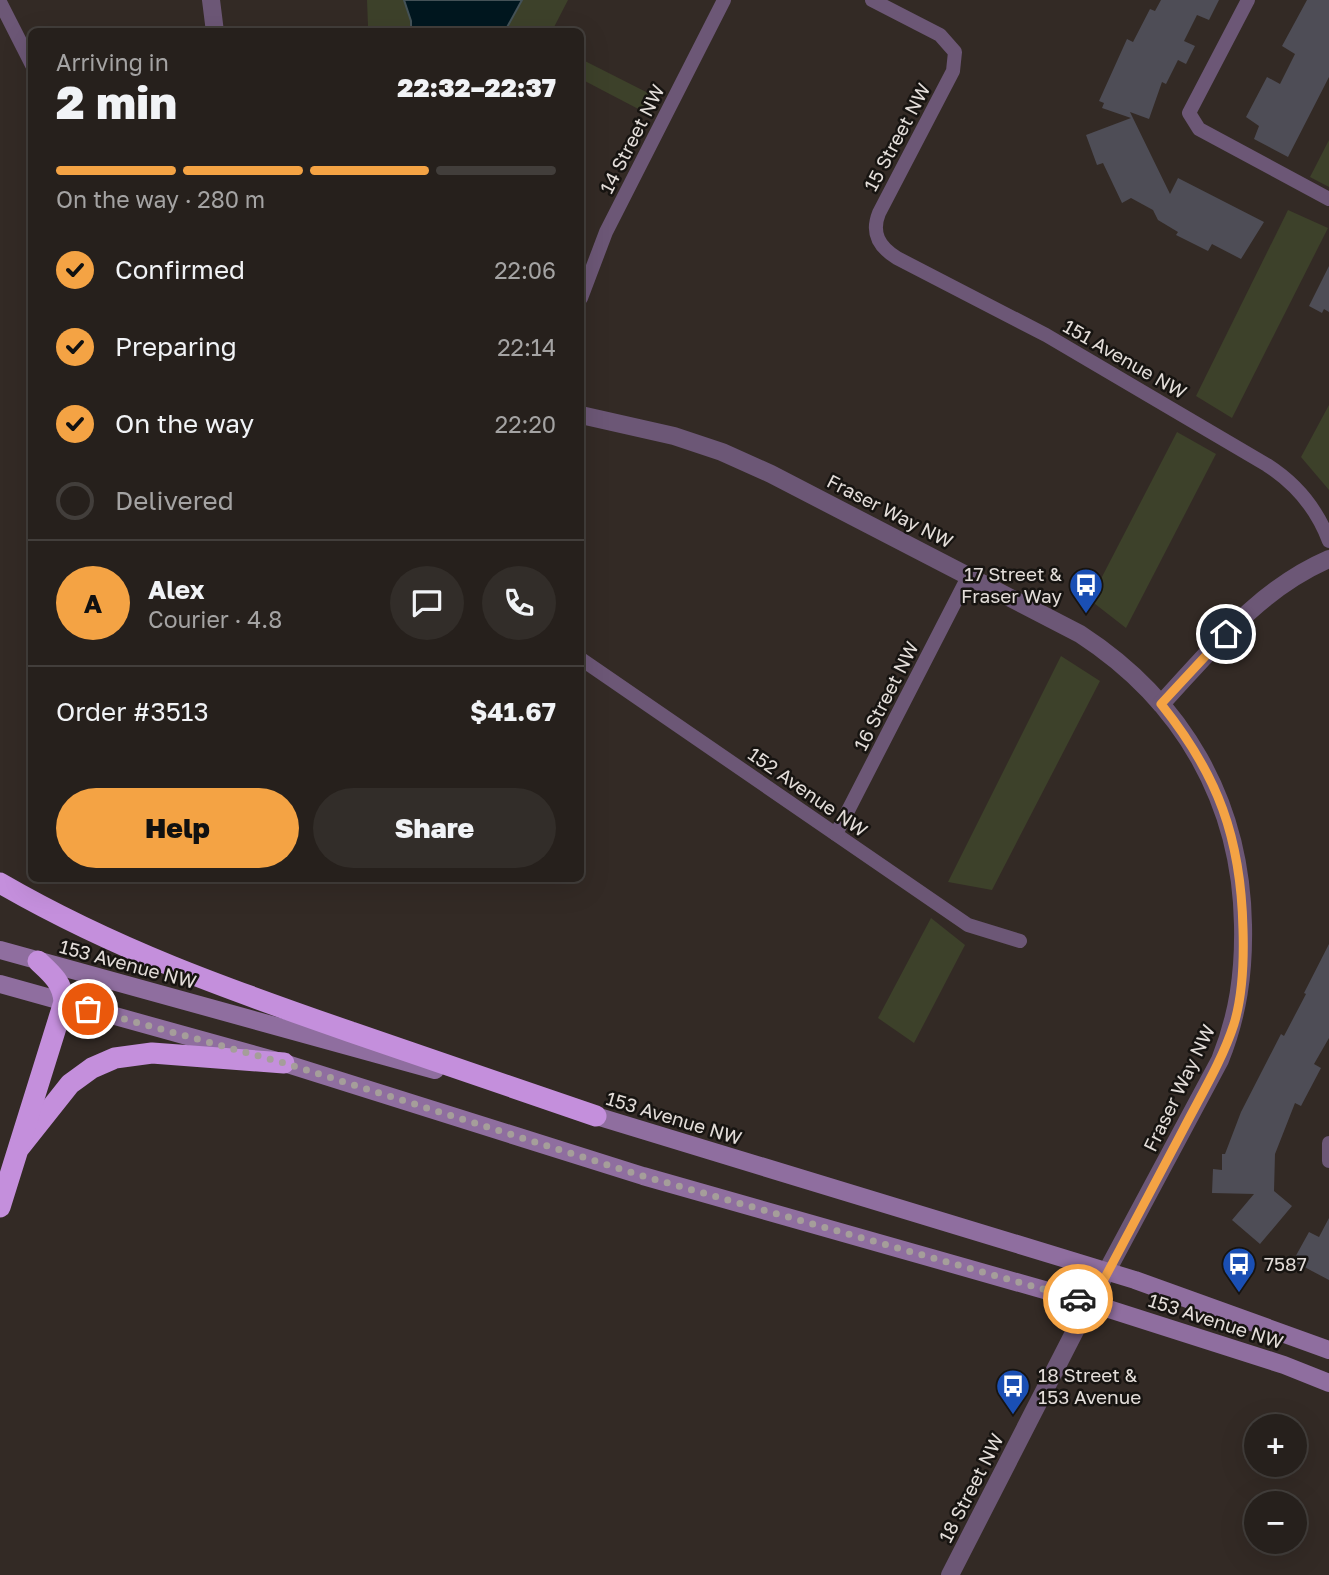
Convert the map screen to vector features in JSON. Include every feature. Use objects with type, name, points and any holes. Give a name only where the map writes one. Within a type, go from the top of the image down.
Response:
[{"type":"highway","points":[[0,883],[85,930],[233,991],[596,1116]]},
{"type":"highway","points":[[0,1207],[64,1002],[59,984],[38,961]]},
{"type":"highway","points":[[20,1147],[70,1084],[92,1068],[115,1058],[152,1053],[284,1063]]},
{"type":"main road","name":"153 Avenue NW","points":[[0,950],[596,1116],[1108,1272],[1329,1350]]},
{"type":"main road","name":"153 Avenue NW","points":[[0,984],[284,1063],[643,1176],[1090,1303],[1284,1365],[1329,1383]]},
{"type":"street","points":[[211,0],[214,28]]},
{"type":"street","name":"14 Street NW","points":[[584,290],[606,232],[723,0]]},
{"type":"street","name":"15 Street NW","points":[[872,0],[940,35],[955,52],[953,71],[879,213],[875,230],[877,240]]},
{"type":"street","points":[[1248,0],[1189,113],[1199,129],[1329,199]]},
{"type":"street","points":[[0,2],[28,57]]},
{"type":"street","name":"151 Avenue NW","points":[[877,240],[897,258],[1045,335],[1267,465],[1287,479],[1305,498],[1316,513],[1329,541]]},
{"type":"street","name":"Fraser Way NW","points":[[584,416],[674,436],[722,452],[771,474],[1059,621],[1102,648],[1139,680],[1190,743],[1213,781],[1232,838],[1240,873],[1243,910],[1241,985],[1234,1022],[1220,1060],[1108,1272]]},
{"type":"street","points":[[1161,704],[1242,617],[1264,598],[1291,578],[1329,559]]},
{"type":"street","name":"16 Street NW","points":[[836,834],[970,575]]},
{"type":"street","name":"152 Avenue NW","points":[[584,661],[968,925],[1020,941]]},
{"type":"street","points":[[1329,1143],[1329,1161]]},
{"type":"street","name":"18 Street NW","points":[[950,1575],[1108,1272]]},
{"type":"green space","points":[[367,0],[568,0],[554,28],[362,28],[368,26]]},
{"type":"green space","points":[[584,61],[656,97],[646,113],[584,81]]},
{"type":"green space","points":[[1329,140],[1329,187],[1310,177]]},
{"type":"green space","points":[[1288,210],[1328,228],[1232,418],[1196,396]]},
{"type":"green space","points":[[1329,405],[1329,490],[1301,457]]},
{"type":"green space","points":[[1177,432],[1216,454],[1126,628],[1090,600]]},
{"type":"green space","points":[[1061,656],[1100,681],[992,890],[948,882]]},
{"type":"green space","points":[[931,918],[965,945],[914,1043],[878,1018]]},
{"type":"water","points":[[404,0],[522,0],[507,28],[411,28]]},
{"type":"building","points":[[1161,0],[1219,0],[1209,20],[1197,15],[1184,41],[1195,46],[1186,64],[1178,60],[1166,84],[1162,82],[1149,119],[1130,112],[1170,194],[1178,178],[1264,222],[1241,259],[1212,244],[1208,251],[1176,235],[1178,232],[1158,220],[1153,210],[1131,198],[1122,203],[1103,163],[1097,165],[1086,135],[1131,118],[1102,108],[1104,103],[1099,101],[1127,39],[1133,42],[1150,9],[1155,11]]},
{"type":"building","points":[[1307,0],[1329,0],[1329,77],[1288,157],[1254,139],[1259,126],[1246,117],[1267,77],[1280,84],[1295,54],[1282,46]]},
{"type":"building","points":[[1329,266],[1329,312],[1324,309],[1322,313],[1309,306]]},
{"type":"building","points":[[1329,944],[1329,1038],[1314,1064],[1321,1068],[1301,1106],[1295,1103],[1275,1154],[1274,1191],[1292,1206],[1260,1244],[1232,1220],[1254,1194],[1212,1193],[1213,1169],[1222,1170],[1222,1154],[1225,1154],[1241,1112],[1281,1034],[1284,1036],[1306,994],[1304,993]]},
{"type":"building","points":[[1329,1218],[1329,1280],[1293,1261],[1309,1232],[1319,1237]]},
{"type":"way so far","points":[[88,1009],[284,1063],[643,1176],[1078,1299]]},
{"type":"place","name":"17 Street & Fraser Way","points":[[1086,615]]},
{"type":"place","name":"7587","points":[[1239,1294]]},
{"type":"place","name":"18 Street & 153 Avenue","points":[[1013,1416]]},
{"type":"route","points":[[1078,1299],[1090,1303],[1101,1285],[1220,1060],[1238,1005],[1244,945],[1240,873],[1235,849],[1213,781],[1196,751],[1161,704],[1226,634]]}]
